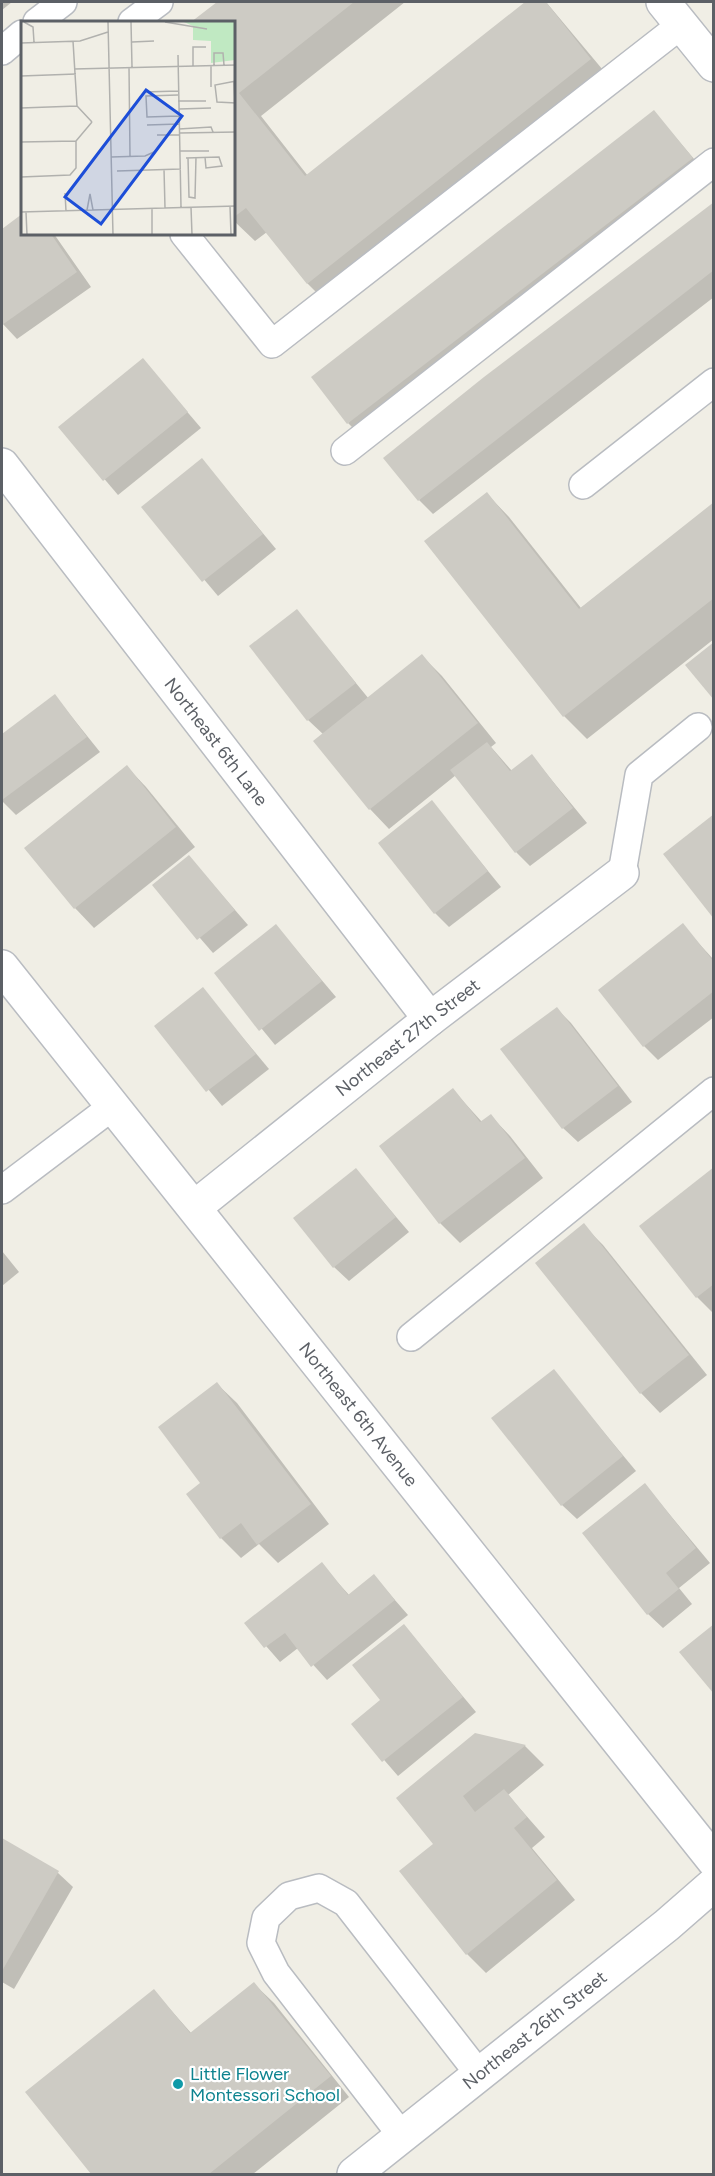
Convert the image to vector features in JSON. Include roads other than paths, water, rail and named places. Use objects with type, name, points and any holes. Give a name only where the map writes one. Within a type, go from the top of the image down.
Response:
[{"type":"street","points":[[672,13],[714,65]]},
{"type":"street","name":"Northeast 6th Lane","points":[[2,465],[430,1019]]},
{"type":"street","name":"Northeast 27th Street","points":[[195,1207],[430,1019],[622,873]]},
{"type":"street","name":"Northeast 6th Avenue","points":[[2,967],[714,1861]]},
{"type":"street","name":"Northeast 26th Street","points":[[354,2175],[714,1884]]},
{"type":"lane","points":[[38,21],[63,2]]},
{"type":"lane","points":[[133,21],[159,2]]},
{"type":"lane","points":[[186,236],[272,344],[672,13]]},
{"type":"lane","points":[[2,51],[21,35]]},
{"type":"lane","points":[[345,451],[714,162]]},
{"type":"lane","points":[[583,485],[714,382]]},
{"type":"lane","points":[[622,873],[639,775],[698,727]]},
{"type":"lane","points":[[411,1337],[714,1091]]},
{"type":"lane","points":[[2,1190],[114,1106]]},
{"type":"lane","points":[[402,2136],[276,1973],[261,1943],[266,1918],[289,1896],[319,1888],[346,1903],[479,2074]]},
{"type":"place","name":"Little Flower Montessori School","points":[[178,2084]]}]
